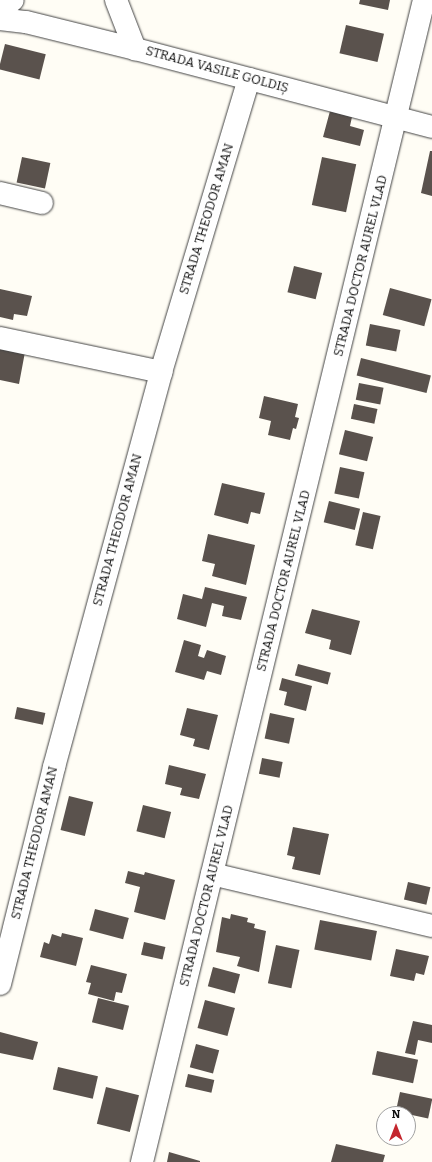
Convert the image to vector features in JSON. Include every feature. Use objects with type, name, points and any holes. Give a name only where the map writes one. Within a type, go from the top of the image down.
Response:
[{"type":"street","points":[[0,10],[13,0]]},
{"type":"street","points":[[116,0],[135,49]]},
{"type":"street","name":"STRADA DOCTOR AUREL VLAD","points":[[142,1162],[397,118],[424,0]]},
{"type":"street","name":"STRADA VASILE GOLDIȘ","points":[[0,19],[26,22],[135,49],[432,127]]},
{"type":"street","name":"STRADA THEODOR AMAN","points":[[0,984],[54,767],[161,372],[249,79]]},
{"type":"street","points":[[0,193],[42,203]]},
{"type":"street","points":[[0,338],[161,372]]},
{"type":"street","points":[[212,874],[432,926]]},
{"type":"building","points":[[360,0],[390,0],[388,10],[359,4]]},
{"type":"building","points":[[346,25],[384,34],[377,62],[339,53]]},
{"type":"building","points":[[5,44],[46,54],[39,79],[0,70]]},
{"type":"building","points":[[330,111],[352,117],[350,126],[364,130],[360,146],[323,137]]},
{"type":"building","points":[[430,151],[432,151],[432,196],[421,193]]},
{"type":"building","points":[[22,157],[50,163],[45,188],[17,182]]},
{"type":"building","points":[[322,157],[356,164],[346,212],[312,205]]},
{"type":"building","points":[[294,266],[322,273],[316,299],[287,292]]},
{"type":"building","points":[[390,288],[432,299],[424,326],[383,315]]},
{"type":"building","points":[[0,289],[32,296],[27,316],[14,314],[13,320],[0,317]]},
{"type":"building","points":[[370,324],[400,330],[396,352],[366,346]]},
{"type":"building","points":[[0,347],[25,352],[19,384],[0,380]]},
{"type":"building","points":[[361,358],[431,375],[427,393],[357,375]]},
{"type":"building","points":[[359,383],[384,388],[380,404],[356,400]]},
{"type":"building","points":[[264,396],[298,404],[295,417],[299,418],[296,429],[293,428],[290,440],[268,435],[271,421],[259,418]]},
{"type":"building","points":[[354,404],[377,409],[374,424],[351,419]]},
{"type":"building","points":[[345,430],[373,437],[367,461],[339,454]]},
{"type":"building","points":[[340,467],[364,472],[359,499],[334,493]]},
{"type":"building","points":[[222,483],[265,493],[260,514],[251,512],[248,524],[214,515]]},
{"type":"building","points":[[329,501],[360,509],[355,530],[324,522]]},
{"type":"building","points":[[363,512],[381,516],[373,549],[355,545]]},
{"type":"building","points":[[208,534],[255,545],[246,585],[212,576],[215,564],[202,561]]},
{"type":"building","points":[[205,587],[247,597],[241,620],[222,616],[224,606],[212,603],[206,627],[177,619],[183,594],[202,599]]},
{"type":"building","points":[[312,609],[360,621],[351,655],[329,649],[331,640],[305,633]]},
{"type":"building","points":[[184,640],[201,645],[198,656],[204,658],[207,650],[226,656],[221,675],[207,671],[204,680],[175,672]]},
{"type":"building","points":[[298,664],[331,673],[328,684],[295,676]]},
{"type":"building","points":[[282,678],[312,686],[306,711],[284,705],[287,692],[279,690]]},
{"type":"building","points":[[17,707],[45,713],[43,725],[15,719]]},
{"type":"building","points":[[187,708],[218,715],[209,750],[193,746],[195,739],[180,735]]},
{"type":"building","points":[[270,713],[294,718],[289,744],[265,738]]},
{"type":"building","points":[[262,758],[283,762],[280,778],[259,774]]},
{"type":"building","points":[[169,765],[206,774],[199,799],[180,795],[182,788],[165,784]]},
{"type":"building","points":[[69,796],[93,802],[85,836],[61,830]]},
{"type":"building","points":[[143,805],[171,812],[165,838],[136,831]]},
{"type":"building","points":[[293,827],[329,834],[320,875],[292,869],[295,857],[287,855]]},
{"type":"building","points":[[128,871],[144,875],[145,872],[175,880],[165,920],[134,912],[140,887],[125,883]]},
{"type":"building","points":[[408,882],[430,887],[426,905],[404,900]]},
{"type":"building","points":[[95,909],[129,918],[123,939],[89,930]]},
{"type":"building","points":[[231,914],[248,918],[247,922],[255,924],[254,928],[266,931],[259,972],[237,966],[240,957],[216,952],[222,917],[230,919]]},
{"type":"building","points":[[320,920],[377,931],[371,961],[314,949]]},
{"type":"building","points":[[62,933],[83,938],[76,966],[40,957],[44,942],[49,944],[52,934],[61,937]]},
{"type":"building","points":[[144,942],[165,947],[163,960],[141,955]]},
{"type":"building","points":[[276,945],[299,950],[291,988],[268,983]]},
{"type":"building","points":[[396,949],[429,956],[424,975],[416,973],[414,981],[390,976]]},
{"type":"building","points":[[91,965],[127,974],[122,993],[116,992],[114,1001],[88,994],[91,983],[86,982]]},
{"type":"building","points":[[213,967],[240,974],[235,994],[208,986]]},
{"type":"building","points":[[98,998],[129,1006],[123,1030],[92,1022]]},
{"type":"building","points":[[205,1000],[235,1008],[227,1036],[197,1028]]},
{"type":"building","points":[[413,1021],[432,1025],[432,1043],[418,1040],[415,1055],[405,1053]]},
{"type":"building","points":[[0,1032],[38,1042],[33,1060],[0,1053]]},
{"type":"building","points":[[196,1044],[219,1050],[213,1073],[190,1067]]},
{"type":"building","points":[[377,1051],[418,1060],[413,1083],[372,1074]]},
{"type":"building","points":[[58,1067],[98,1076],[93,1099],[53,1089]]},
{"type":"building","points":[[188,1074],[214,1080],[211,1093],[185,1087]]},
{"type":"building","points":[[106,1087],[139,1095],[130,1132],[97,1124]]},
{"type":"building","points":[[400,1092],[432,1099],[428,1118],[416,1116],[416,1106],[397,1106]]},
{"type":"building","points":[[336,1144],[385,1155],[383,1162],[331,1162]]},
{"type":"building","points":[[169,1152],[200,1161],[200,1162],[167,1162]]}]
